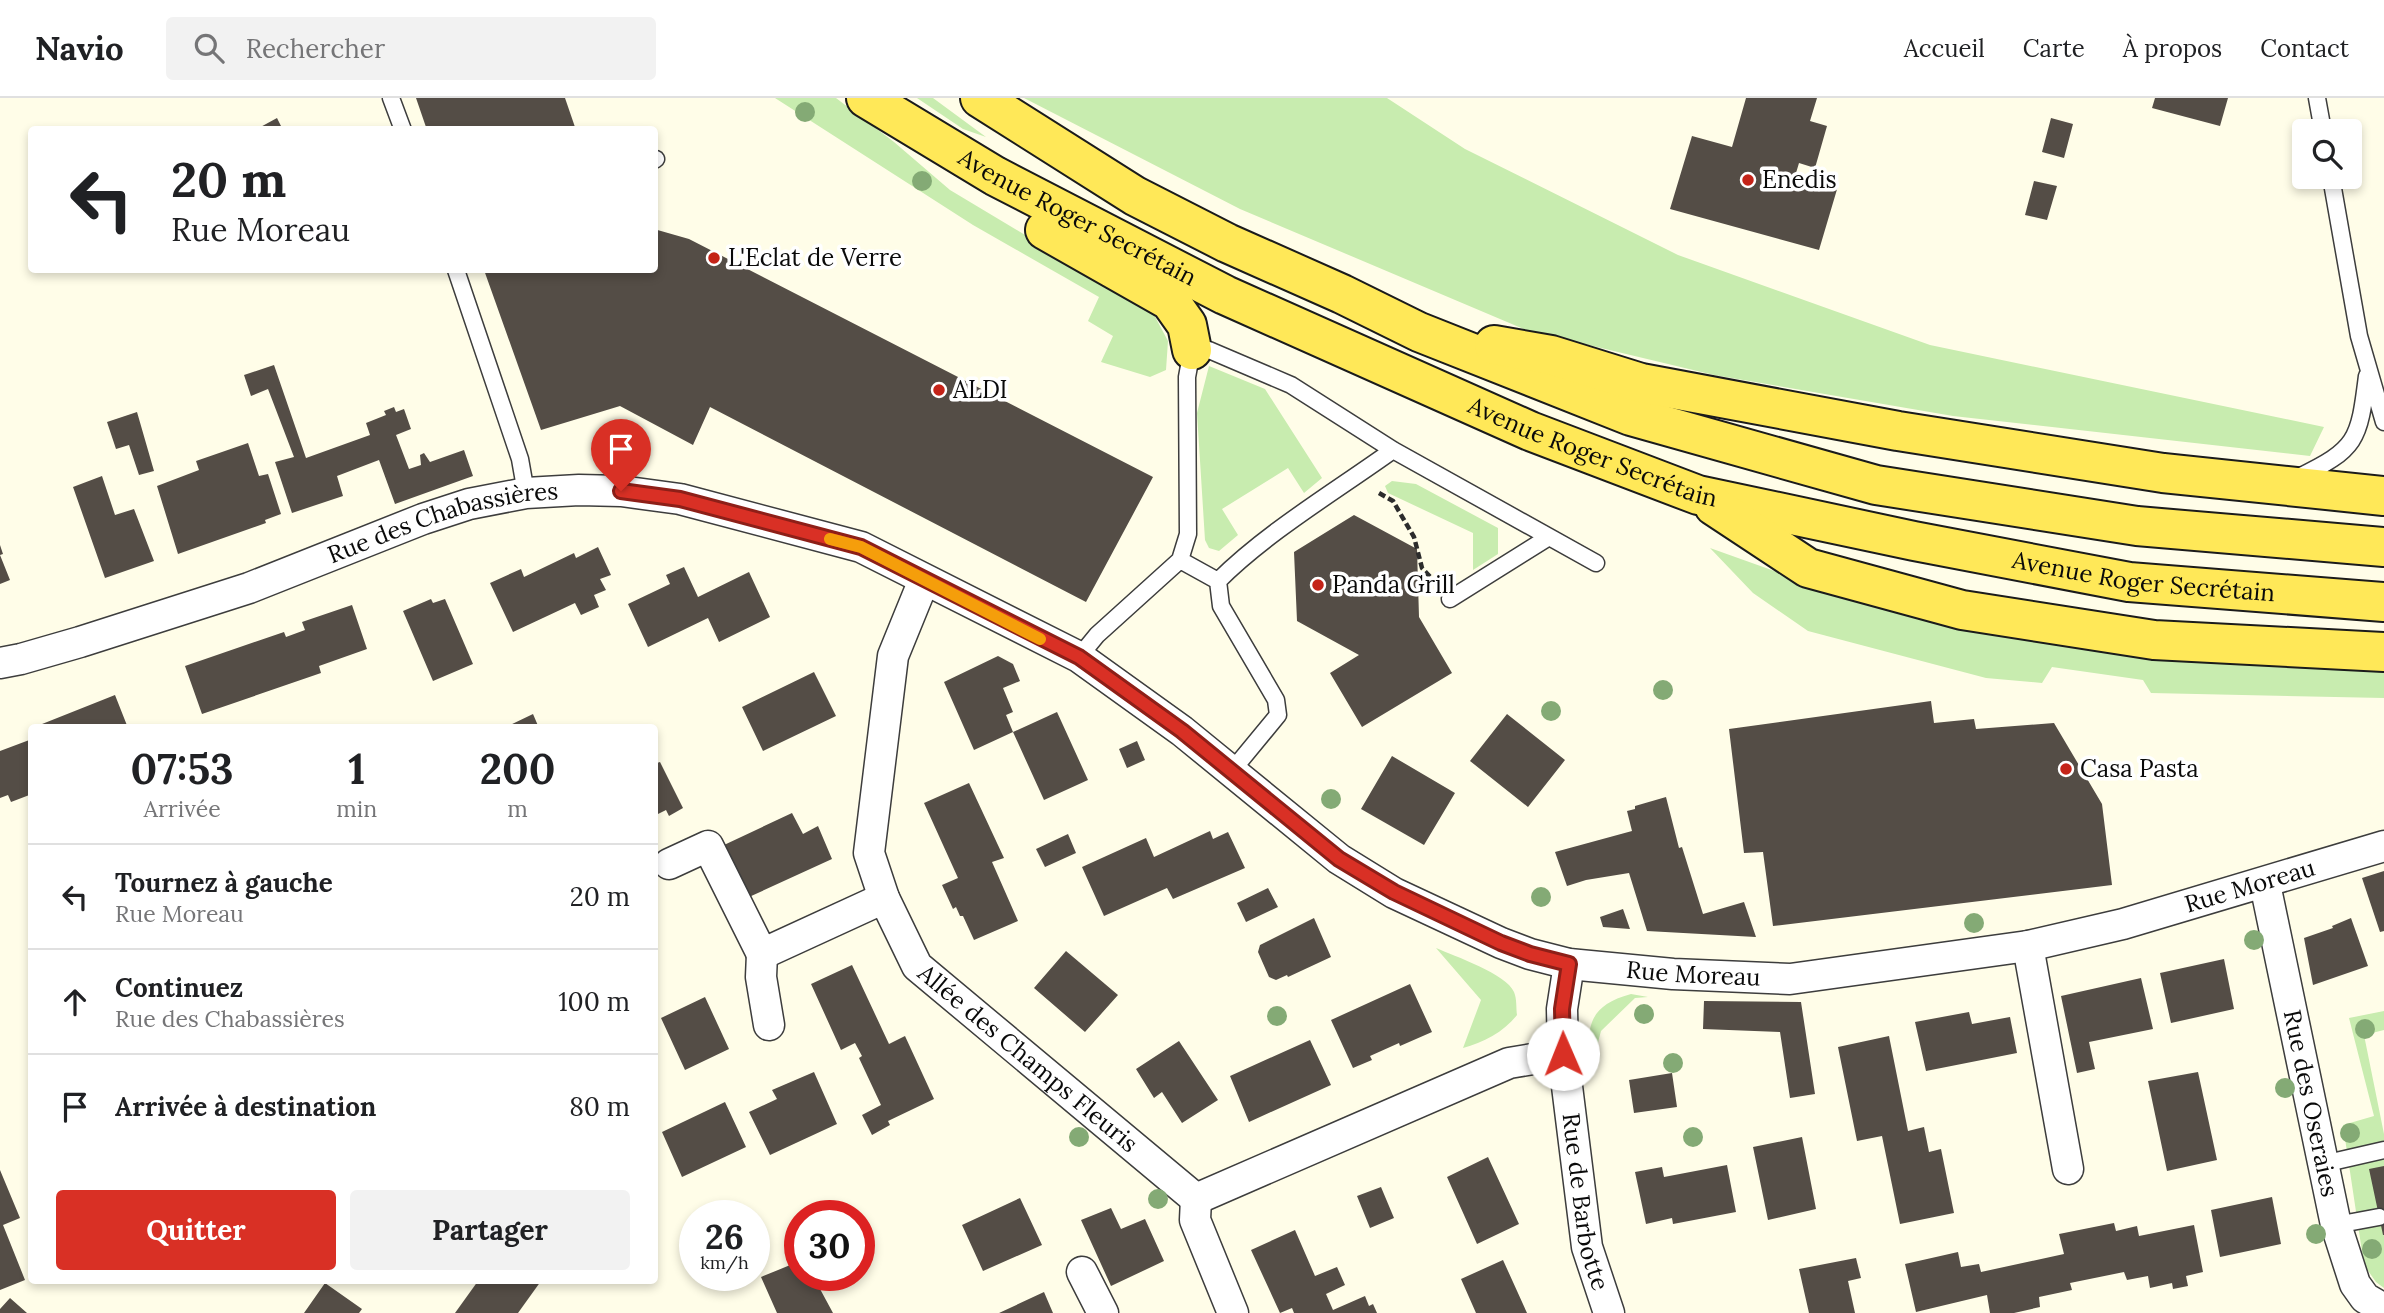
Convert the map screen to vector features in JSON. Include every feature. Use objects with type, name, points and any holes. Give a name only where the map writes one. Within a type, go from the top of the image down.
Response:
[{"type":"main road","name":"Avenue Roger Secrétain","points":[[980,98],[1135,196],[1227,243],[1419,332],[1631,416],[1876,485],[2137,526],[2384,547]]},
{"type":"main road","name":"Avenue Roger Secrétain","points":[[868,99],[995,176],[1225,295],[1530,431],[1698,495],[1914,541],[2129,582],[2384,603]]},
{"type":"main road","points":[[868,99],[973,189],[1170,301],[1187,325],[1192,350]]},
{"type":"main road","points":[[1419,332],[1550,355],[1641,383],[1898,431],[2163,473],[2384,496]]},
{"type":"main road","points":[[1698,495],[1808,568],[1962,610],[2154,640],[2384,652]]},
{"type":"street","name":"Rue des Chabassières","points":[[0,663],[80,642],[249,588],[423,519],[469,504],[526,493],[579,490],[621,491],[680,499],[861,547],[1079,657]]},
{"type":"street","name":"Allée des Champs Fleuris","points":[[924,580],[892,656],[869,853],[884,898],[918,966],[1196,1199]]},
{"type":"street","name":"Rue Moreau","points":[[1079,657],[1182,731],[1339,859],[1394,892],[1501,943],[1569,964],[1673,974],[1790,979],[2028,946],[2123,924],[2265,884],[2384,846]]},
{"type":"street","points":[[669,864],[708,846],[762,954],[761,977],[769,1025]]},
{"type":"street","name":"Rue des Oseraies","points":[[2265,884],[2336,1225],[2355,1284],[2365,1298],[2384,1309]]},
{"type":"street","points":[[762,954],[884,898]]},
{"type":"street","points":[[2028,946],[2068,1169]]},
{"type":"street","name":"Rue de Barbotte","points":[[1569,964],[1562,1009],[1563,1054],[1587,1247],[1609,1313]]},
{"type":"street","points":[[1233,1313],[1195,1220],[1196,1199],[1509,1063],[1563,1054]]},
{"type":"street","points":[[1082,1272],[1103,1313]]},
{"type":"lane","points":[[391,98],[402,126]]},
{"type":"lane","points":[[2317,98],[2321,119]]},
{"type":"lane","points":[[2333,189],[2359,336],[2384,422]]},
{"type":"lane","points":[[457,273],[520,459],[526,493]]},
{"type":"lane","points":[[1079,657],[1097,635],[1180,560],[1188,534],[1187,377],[1192,350],[1209,350],[1291,385],[1393,450],[1596,563]]},
{"type":"lane","points":[[2281,486],[2338,457],[2354,440],[2362,416],[2368,370]]},
{"type":"lane","points":[[1217,581],[1270,537],[1393,450]]},
{"type":"lane","points":[[1450,599],[1549,537]]},
{"type":"lane","points":[[1180,560],[1217,581]]},
{"type":"lane","points":[[1217,581],[1221,606],[1276,700],[1278,715],[1231,772]]},
{"type":"lane","points":[[2323,1164],[2384,1150]]},
{"type":"lane","points":[[2336,1225],[2379,1217]]},
{"type":"path","points":[[1393,501],[1414,537],[1422,568],[1450,599]]},
{"type":"green space","points":[[775,98],[836,98],[894,142],[950,190],[1152,311],[1168,341],[1166,370],[1150,377],[1101,362],[1113,336],[1088,321],[1099,297],[973,225]]},
{"type":"green space","points":[[917,98],[933,98],[986,137],[963,129]]},
{"type":"green space","points":[[1024,98],[1387,98],[1465,149],[1678,255],[1930,345],[2324,427],[2310,456],[1953,416],[1714,375],[1526,330],[1240,209]]},
{"type":"green space","points":[[1209,366],[1265,389],[1322,478],[1304,493],[1288,468],[1222,509],[1238,535],[1219,551],[1209,548],[1205,540],[1197,413]]},
{"type":"green space","points":[[1392,481],[1416,484],[1498,528],[1498,554],[1473,570],[1473,533],[1388,493],[1385,486]]},
{"type":"green space","points":[[1710,548],[1864,603],[1992,632],[2384,666],[2384,698],[2151,693],[2143,680],[2052,667],[2042,683],[1986,678],[1808,631],[1753,593]]},
{"type":"green space","points":[[1436,948],[1479,966],[1509,985],[1514,992],[1517,1015],[1512,1021],[1493,1036],[1463,1048],[1481,1000]]},
{"type":"green space","points":[[1631,994],[1648,997],[1635,998],[1601,1031],[1591,1069],[1589,1042],[1593,1021],[1605,1005]]},
{"type":"green space","points":[[2384,1011],[2384,1030],[2364,1035],[2384,1134],[2384,1288],[2364,1265],[2343,1125],[2374,1116],[2349,1018]]},
{"type":"building","points":[[416,98],[565,98],[575,126],[426,126]]},
{"type":"building","name":"Enedis","points":[[1746,98],[1817,98],[1810,121],[1827,126],[1815,168],[1799,163],[1796,173],[1838,186],[1819,250],[1670,209],[1692,136],[1732,147]]},
{"type":"building","points":[[2155,98],[2228,98],[2220,126],[2152,108]]},
{"type":"building","points":[[277,118],[281,126],[262,126]]},
{"type":"building","points":[[2051,118],[2073,124],[2064,158],[2042,152]]},
{"type":"building","points":[[2034,181],[2057,186],[2047,220],[2025,215]]},
{"type":"building","points":[[658,230],[689,239],[1153,477],[1086,602],[710,407],[693,445],[620,406],[541,430],[485,273],[658,273]]},
{"type":"building","points":[[274,365],[306,458],[370,435],[366,423],[386,415],[384,411],[394,407],[396,412],[404,409],[411,429],[396,435],[409,469],[421,465],[420,455],[424,453],[430,462],[464,450],[473,476],[395,504],[379,460],[337,476],[343,496],[292,513],[275,462],[294,457],[268,389],[251,396],[244,375]]},
{"type":"building","points":[[137,412],[154,471],[139,475],[129,445],[116,449],[107,422]]},
{"type":"building","points":[[248,443],[259,476],[268,474],[281,514],[265,520],[266,523],[178,554],[157,486],[199,470],[196,461]]},
{"type":"building","points":[[102,476],[115,515],[134,509],[154,561],[105,578],[73,487]]},
{"type":"building","points":[[1354,515],[1417,549],[1419,617],[1452,673],[1362,727],[1330,673],[1359,655],[1297,621],[1294,552]]},
{"type":"building","points":[[598,547],[611,575],[600,579],[606,590],[594,595],[599,607],[581,615],[575,603],[513,632],[490,583],[521,569],[524,577],[574,553],[576,558]]},
{"type":"building","points":[[0,555],[10,580],[0,584]]},
{"type":"building","points":[[684,567],[698,597],[749,572],[770,617],[719,642],[708,618],[648,647],[628,604],[670,584],[666,575]]},
{"type":"building","points":[[431,599],[433,603],[445,599],[473,664],[433,681],[403,611]]},
{"type":"building","points":[[352,605],[367,649],[319,666],[321,673],[202,714],[185,666],[284,632],[286,637],[305,630],[302,622]]},
{"type":"building","points":[[998,656],[1013,664],[1020,681],[1003,688],[1013,712],[1006,715],[1013,732],[974,750],[944,682]]},
{"type":"building","points":[[814,672],[836,716],[763,751],[742,707]]},
{"type":"building","points":[[115,695],[126,724],[42,724]]},
{"type":"building","points":[[1931,701],[1934,723],[1974,719],[1976,729],[2054,723],[2102,804],[2112,885],[1773,926],[1763,852],[1744,853],[1729,729]]},
{"type":"building","points":[[1057,712],[1088,780],[1044,800],[1013,732]]},
{"type":"building","points":[[533,714],[537,724],[512,724]]},
{"type":"building","points":[[1507,714],[1565,760],[1528,807],[1470,761]]},
{"type":"building","points":[[28,740],[28,796],[11,802],[8,795],[0,798],[0,751]]},
{"type":"building","points":[[1137,741],[1145,760],[1127,768],[1119,749]]},
{"type":"building","points":[[1392,756],[1455,793],[1424,845],[1361,809]]},
{"type":"building","points":[[658,763],[683,808],[669,816],[666,810],[658,814]]},
{"type":"building","points":[[969,783],[1004,858],[992,862],[1018,921],[974,940],[963,916],[960,916],[956,907],[953,909],[942,885],[958,878],[924,803]]},
{"type":"building","points":[[1666,797],[1679,848],[1682,847],[1703,914],[1744,902],[1756,937],[1647,931],[1629,873],[1567,886],[1555,852],[1632,831],[1627,811]]},
{"type":"building","points":[[792,813],[803,834],[818,826],[832,859],[749,897],[724,845]]},
{"type":"building","points":[[1210,831],[1213,839],[1228,832],[1245,868],[1173,899],[1167,888],[1104,916],[1082,867],[1146,838],[1154,857]]},
{"type":"building","points":[[1068,834],[1076,853],[1045,867],[1036,849]]},
{"type":"building","points":[[2384,871],[2384,931],[2380,932],[2362,878]]},
{"type":"building","points":[[1268,888],[1278,907],[1246,922],[1237,903]]},
{"type":"building","points":[[1623,909],[1630,929],[1603,927],[1600,917]]},
{"type":"building","points":[[1314,918],[1331,957],[1288,977],[1287,975],[1276,980],[1269,977],[1258,952],[1260,945]]},
{"type":"building","points":[[2351,918],[2368,966],[2313,985],[2304,938],[2333,928],[2332,926]]},
{"type":"building","points":[[1066,951],[1118,995],[1085,1032],[1034,988]]},
{"type":"building","points":[[2224,959],[2234,1009],[2171,1023],[2160,973]]},
{"type":"building","points":[[852,965],[889,1044],[905,1036],[934,1099],[888,1121],[890,1125],[872,1135],[862,1115],[881,1105],[859,1058],[862,1056],[855,1043],[841,1050],[811,984]]},
{"type":"building","points":[[2141,978],[2153,1029],[2089,1042],[2095,1069],[2077,1073],[2061,996]]},
{"type":"building","points":[[1410,984],[1432,1032],[1370,1056],[1372,1060],[1353,1068],[1331,1020]]},
{"type":"building","points":[[705,997],[729,1049],[685,1070],[661,1018]]},
{"type":"building","points":[[1704,1001],[1801,1002],[1815,1094],[1790,1098],[1780,1032],[1703,1029]]},
{"type":"building","points":[[1969,1012],[1972,1024],[2010,1017],[2017,1053],[1926,1071],[1915,1022]]},
{"type":"building","points":[[1889,1036],[1908,1131],[1924,1127],[1929,1152],[1941,1149],[1954,1213],[1900,1224],[1882,1136],[1857,1141],[1838,1047]]},
{"type":"building","points":[[1310,1040],[1331,1085],[1249,1122],[1230,1076]]},
{"type":"building","points":[[1179,1041],[1218,1100],[1182,1123],[1162,1092],[1154,1098],[1136,1069]]},
{"type":"building","points":[[814,1072],[837,1124],[770,1155],[749,1112],[777,1099],[772,1090]]},
{"type":"building","points":[[2198,1072],[2217,1160],[2167,1171],[2148,1081]]},
{"type":"building","points":[[1672,1073],[1677,1107],[1634,1113],[1629,1080]]},
{"type":"building","points":[[725,1102],[746,1147],[682,1177],[662,1132]]},
{"type":"building","points":[[1802,1137],[1816,1209],[1768,1220],[1753,1147]]},
{"type":"building","points":[[1488,1157],[1519,1224],[1477,1244],[1447,1177]]},
{"type":"building","points":[[1727,1165],[1736,1212],[1673,1224],[1672,1218],[1646,1224],[1635,1172],[1662,1167],[1664,1177]]},
{"type":"building","points":[[2384,1166],[2384,1235],[2383,1235],[2369,1169]]},
{"type":"building","points":[[0,1170],[20,1218],[3,1225],[25,1280],[0,1290]]},
{"type":"building","points":[[1381,1187],[1394,1218],[1370,1228],[1357,1196]]},
{"type":"building","points":[[2272,1197],[2281,1244],[2220,1257],[2211,1210]]},
{"type":"building","points":[[1020,1198],[1042,1245],[983,1271],[962,1225]]},
{"type":"building","points":[[1111,1208],[1121,1229],[1145,1219],[1164,1261],[1111,1286],[1081,1220]]},
{"type":"building","points":[[2114,1223],[2116,1231],[2137,1226],[2139,1236],[2194,1225],[2203,1272],[2186,1276],[2188,1286],[2173,1289],[2172,1283],[2150,1288],[2148,1276],[2127,1280],[2124,1272],[2070,1283],[2072,1290],[2039,1297],[2040,1307],[2014,1313],[1990,1313],[1987,1295],[1916,1312],[1905,1264],[1958,1252],[1961,1267],[1979,1264],[1981,1272],[2064,1254],[2059,1234]]},
{"type":"building","points":[[1295,1230],[1315,1276],[1337,1267],[1345,1285],[1326,1294],[1333,1310],[1365,1296],[1369,1306],[1373,1304],[1377,1313],[1294,1313],[1292,1308],[1280,1313],[1251,1250]]},
{"type":"building","points":[[1856,1258],[1861,1278],[1848,1281],[1855,1313],[1809,1313],[1799,1269]]},
{"type":"building","points":[[1503,1260],[1527,1313],[1476,1313],[1461,1279]]},
{"type":"building","points":[[784,1268],[784,1291],[821,1291],[833,1313],[777,1313],[767,1291],[770,1291],[770,1273]]},
{"type":"building","points":[[324,1284],[362,1309],[359,1313],[304,1313]]},
{"type":"building","points":[[476,1284],[539,1284],[518,1313],[455,1313]]},
{"type":"building","points":[[1044,1292],[1053,1313],[999,1313]]},
{"type":"building","points":[[10,1298],[27,1313],[0,1313],[0,1309]]},
{"type":"slow traffic","points":[[830,539],[861,547],[1040,639]]},
{"type":"place","name":"Enedis","points":[[1748,180]]},
{"type":"place","name":"L'Eclat de Verre","points":[[714,258]]},
{"type":"place","name":"ALDI","points":[[939,390]]},
{"type":"place","name":"Panda Grill","points":[[1318,585]]},
{"type":"place","name":"Casa Pasta","points":[[2066,769]]},
{"type":"route","points":[[621,491],[680,499],[861,547],[1079,657],[1182,731],[1339,859],[1394,892],[1501,943],[1569,964],[1562,1009],[1563,1054]]}]
